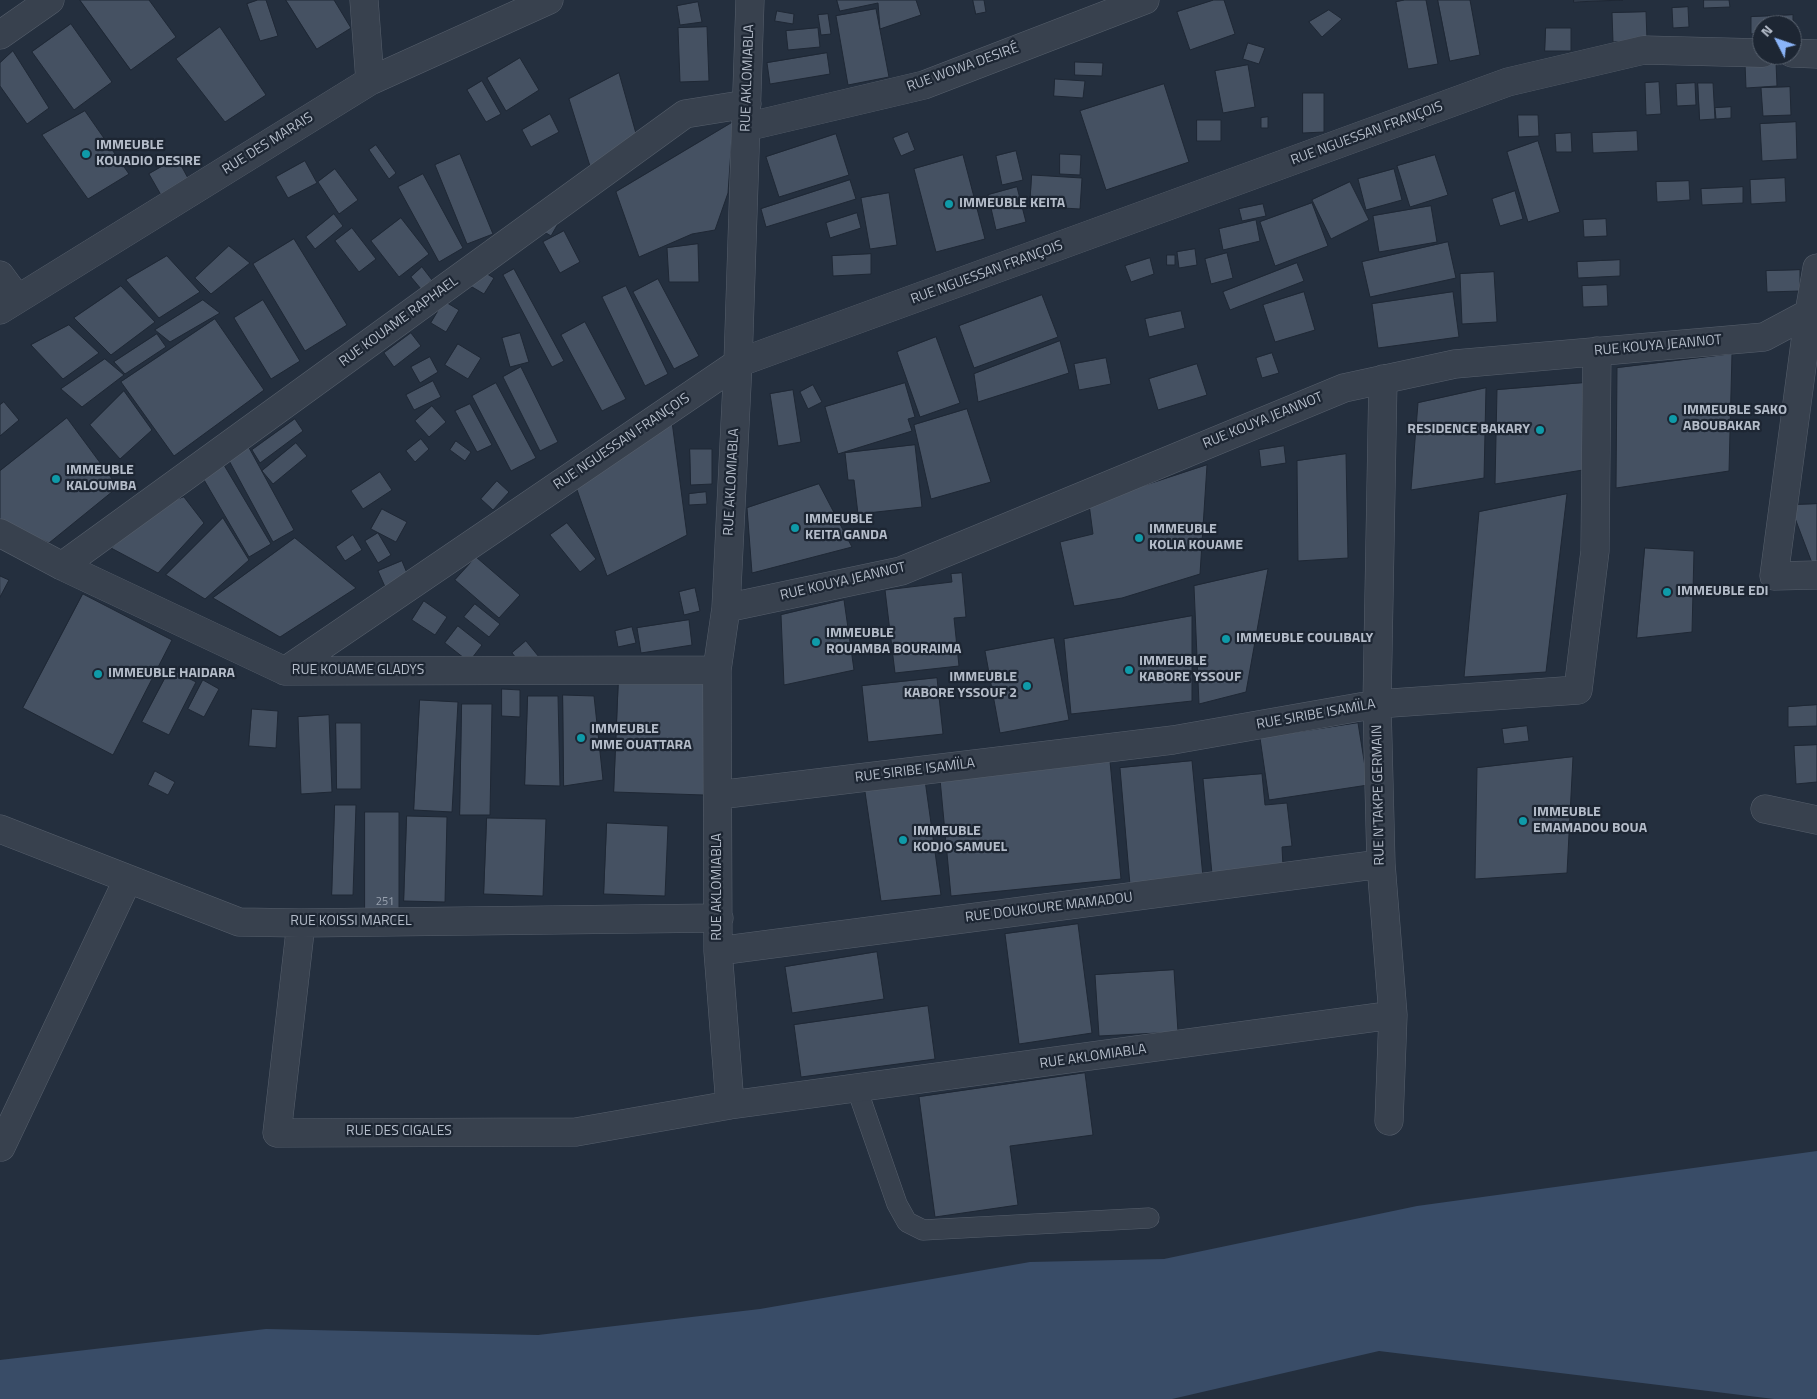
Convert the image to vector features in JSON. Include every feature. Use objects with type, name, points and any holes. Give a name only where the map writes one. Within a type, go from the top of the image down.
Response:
[{"type":"street","points":[[0,34],[50,0]]},
{"type":"street","points":[[364,0],[370,81]]},
{"type":"street","name":"RUE DES MARAIS","points":[[8,304],[370,81],[548,0]]},
{"type":"street","name":"RUE AKLOMIABLA","points":[[750,0],[738,364],[726,608],[718,670],[718,951],[730,1105],[1393,1015]]},
{"type":"street","name":"RUE WOWA DESIRÉ","points":[[747,116],[924,85],[1145,0]]},
{"type":"street","name":"RUE NGUESSAN FRANÇOIS","points":[[285,671],[738,364],[1508,82],[1644,50],[1752,53]]},
{"type":"street","points":[[1802,53],[1817,54]]},
{"type":"street","name":"RUE KOUAME RAPHAEL","points":[[62,566],[685,114],[747,116]]},
{"type":"street","points":[[1817,268],[1813,313],[1774,576],[1817,575]]},
{"type":"street","points":[[0,275],[8,304]]},
{"type":"street","name":"RUE KOUYA JEANNOT","points":[[726,608],[901,571],[1344,388],[1455,364],[1764,336],[1813,313]]},
{"type":"street","name":"RUE SIRIBE ISAMÏLA","points":[[718,795],[1173,740],[1377,704],[1578,690],[1595,551],[1597,351]]},
{"type":"street","name":"RUE N'TAKPE GERMAIN","points":[[1383,379],[1377,704],[1381,864],[1393,1015],[1389,1121]]},
{"type":"street","name":"RUE KOUAME GLADYS","points":[[0,533],[62,566],[285,671],[718,670]]},
{"type":"street","points":[[1765,809],[1817,820]]},
{"type":"street","name":"RUE KOISSI MARCEL","points":[[0,829],[239,922],[719,918]]},
{"type":"street","name":"RUE DOUKOURE MAMADOU","points":[[718,951],[1381,864]]},
{"type":"street","points":[[1,1147],[128,878]]},
{"type":"street","name":"RUE DES CIGALES","points":[[301,922],[277,1132],[576,1132],[730,1105]]},
{"type":"lane","points":[[857,1089],[897,1204],[907,1222],[922,1230],[1149,1218]]},
{"type":"water","points":[[1817,1151],[1817,1399],[1774,1399],[1379,1351],[1172,1399],[0,1399],[0,1360],[266,1329],[538,1335],[760,1309],[1030,1262],[1164,1259],[1417,1206]]},
{"type":"building","points":[[80,0],[149,0],[176,37],[131,70]]},
{"type":"building","points":[[258,0],[266,0],[278,36],[260,41],[247,4]]},
{"type":"building","points":[[286,0],[334,0],[351,28],[317,49]]},
{"type":"building","points":[[837,0],[916,0],[921,15],[880,29],[878,3],[840,11]]},
{"type":"building","points":[[973,0],[984,0],[986,12],[976,14]]},
{"type":"building","points":[[1214,0],[1224,0],[1235,34],[1190,50],[1177,12]]},
{"type":"building","points":[[1426,0],[1438,64],[1408,69],[1396,2]]},
{"type":"building","points":[[1438,0],[1470,0],[1480,55],[1450,61]]},
{"type":"building","points":[[1574,0],[1623,0],[1574,2]]},
{"type":"building","points":[[1704,0],[1729,0],[1730,7],[1704,8]]},
{"type":"building","points":[[698,2],[702,22],[680,25],[677,6]]},
{"type":"building","points":[[1688,7],[1689,27],[1673,28],[1672,8]]},
{"type":"building","points":[[876,9],[889,77],[848,85],[836,16]]},
{"type":"building","points":[[1329,10],[1342,19],[1322,37],[1309,22]]},
{"type":"building","points":[[777,11],[794,14],[793,24],[775,21]]},
{"type":"building","points":[[1646,12],[1647,40],[1613,42],[1612,13]]},
{"type":"building","points":[[828,14],[831,34],[821,35],[818,15]]},
{"type":"building","points":[[1751,17],[1752,17],[1751,34]]},
{"type":"building","points":[[71,24],[112,82],[74,110],[32,52]]},
{"type":"building","points":[[220,27],[266,95],[225,122],[176,59]]},
{"type":"building","points":[[707,27],[709,81],[680,82],[678,28]]},
{"type":"building","points":[[818,28],[820,47],[788,50],[786,31]]},
{"type":"building","points":[[1546,28],[1571,28],[1571,51],[1545,51]]},
{"type":"building","points":[[1248,43],[1265,48],[1259,64],[1243,59]]},
{"type":"building","points":[[13,51],[49,108],[27,124],[0,86],[0,63]]},
{"type":"building","points":[[827,53],[830,74],[770,84],[767,63]]},
{"type":"building","points":[[520,58],[539,90],[506,111],[487,78]]},
{"type":"building","points":[[1075,62],[1103,63],[1102,76],[1075,75]]},
{"type":"building","points":[[1745,63],[1752,63],[1752,65],[1776,65],[1777,86],[1746,88]]},
{"type":"building","points":[[1248,65],[1255,107],[1223,113],[1215,71]]},
{"type":"building","points":[[619,73],[637,137],[590,166],[569,99]]},
{"type":"building","points":[[1055,79],[1085,81],[1083,98],[1054,96]]},
{"type":"building","points":[[482,81],[501,114],[486,122],[467,90]]},
{"type":"building","points":[[1659,82],[1661,114],[1646,115],[1645,83]]},
{"type":"building","points":[[1695,83],[1696,105],[1677,106],[1676,84]]},
{"type":"building","points":[[1698,83],[1713,83],[1715,119],[1700,120]]},
{"type":"building","points":[[1164,84],[1189,162],[1106,190],[1080,111]]},
{"type":"building","points":[[1790,87],[1791,115],[1763,116],[1761,88]]},
{"type":"building","points":[[1303,93],[1324,93],[1324,132],[1303,133]]},
{"type":"building","points":[[1731,107],[1731,118],[1716,119],[1715,108]]},
{"type":"building","name":"IMMEUBLE KOUADIO DESIRE","points":[[85,111],[129,174],[88,199],[42,135]]},
{"type":"building","points":[[550,114],[559,132],[531,147],[522,130]]},
{"type":"building","points":[[1518,115],[1538,115],[1539,136],[1519,137]]},
{"type":"building","points":[[1268,117],[1268,128],[1261,128],[1261,118]]},
{"type":"building","points":[[1197,120],[1221,120],[1221,141],[1197,141]]},
{"type":"building","points":[[733,122],[728,193],[715,230],[692,234],[639,257],[616,192]]},
{"type":"building","points":[[1796,122],[1797,159],[1762,161],[1760,124]]},
{"type":"building","points":[[1637,131],[1638,151],[1593,153],[1592,133]]},
{"type":"building","points":[[908,132],[915,150],[901,156],[893,138]]},
{"type":"building","points":[[1571,133],[1572,152],[1556,152],[1555,134]]},
{"type":"building","points":[[836,134],[849,175],[779,197],[766,157]]},
{"type":"building","points":[[1538,141],[1560,212],[1528,222],[1507,152]]},
{"type":"building","points":[[376,145],[396,173],[389,179],[369,150]]},
{"type":"building","points":[[1016,151],[1023,180],[1002,185],[996,156]]},
{"type":"building","points":[[460,154],[493,234],[467,244],[435,165]]},
{"type":"building","points":[[1060,154],[1081,155],[1080,175],[1060,174]]},
{"type":"building","name":"IMMEUBLE KEITA","points":[[963,155],[985,239],[936,252],[914,169]]},
{"type":"building","points":[[1435,155],[1448,195],[1410,207],[1397,166]]},
{"type":"building","points":[[177,158],[189,180],[161,195],[149,174]]},
{"type":"building","points":[[305,161],[317,183],[288,198],[276,177]]},
{"type":"building","points":[[335,169],[358,200],[339,214],[318,182]]},
{"type":"building","points":[[1394,169],[1402,200],[1366,210],[1358,179]]},
{"type":"building","points":[[423,174],[463,248],[439,262],[398,187]]},
{"type":"building","points":[[1032,175],[1082,178],[1080,209],[1030,206]]},
{"type":"building","points":[[1785,178],[1786,202],[1751,204],[1750,180]]},
{"type":"building","points":[[850,180],[856,199],[766,227],[761,209]]},
{"type":"building","points":[[1689,181],[1690,200],[1657,202],[1656,182]]},
{"type":"building","points":[[1350,182],[1369,220],[1331,239],[1312,200]]},
{"type":"building","points":[[1017,187],[1026,222],[996,230],[988,195]]},
{"type":"building","points":[[1743,187],[1743,203],[1702,205],[1701,189]]},
{"type":"building","points":[[1515,191],[1523,219],[1500,226],[1492,199]]},
{"type":"building","points":[[889,193],[897,245],[870,249],[861,198]]},
{"type":"building","points":[[1312,203],[1328,246],[1275,266],[1260,222]]},
{"type":"building","points":[[1263,204],[1266,216],[1242,221],[1239,209]]},
{"type":"building","points":[[1431,206],[1437,242],[1379,252],[1373,216]]},
{"type":"building","points":[[857,213],[861,228],[830,238],[826,223]]},
{"type":"building","points":[[334,214],[343,226],[315,249],[306,237]]},
{"type":"building","points":[[549,216],[559,222],[551,236],[541,230]]},
{"type":"building","points":[[401,218],[429,254],[399,277],[371,241]]},
{"type":"building","points":[[1606,219],[1607,236],[1584,237],[1583,220]]},
{"type":"building","points":[[1256,220],[1260,241],[1223,250],[1219,229]]},
{"type":"building","points":[[352,228],[376,259],[359,272],[335,241]]},
{"type":"building","points":[[564,231],[580,262],[560,273],[543,242]]},
{"type":"building","points":[[294,239],[347,325],[305,351],[253,264]]},
{"type":"building","points":[[1448,242],[1456,278],[1370,297],[1362,262]]},
{"type":"building","points":[[698,244],[699,282],[669,282],[667,248]]},
{"type":"building","points":[[229,246],[250,263],[211,294],[195,278]]},
{"type":"building","points":[[1195,249],[1197,265],[1179,268],[1177,252]]},
{"type":"building","points":[[1227,253],[1233,278],[1211,284],[1205,259]]},
{"type":"building","points":[[871,254],[871,274],[833,276],[832,256]]},
{"type":"building","points":[[1167,255],[1175,255],[1175,265],[1167,265]]},
{"type":"building","points":[[167,256],[200,292],[159,318],[126,280]]},
{"type":"building","points":[[1150,258],[1154,274],[1131,282],[1125,266]]},
{"type":"building","points":[[1620,260],[1620,276],[1578,278],[1577,262]]},
{"type":"building","points":[[1297,263],[1304,281],[1230,310],[1223,292]]},
{"type":"building","points":[[422,267],[432,280],[421,289],[411,277]]},
{"type":"building","points":[[477,268],[494,278],[484,294],[467,284]]},
{"type":"building","points":[[514,269],[564,361],[552,367],[503,275]]},
{"type":"building","points":[[1800,270],[1800,291],[1767,292],[1766,271]]},
{"type":"building","points":[[1494,272],[1497,322],[1462,324],[1460,274]]},
{"type":"building","points":[[658,279],[699,356],[674,369],[633,292]]},
{"type":"building","points":[[1607,285],[1608,306],[1583,307],[1582,286]]},
{"type":"building","points":[[121,286],[155,322],[111,355],[74,318]]},
{"type":"building","points":[[626,286],[668,374],[645,386],[602,297]]},
{"type":"building","points":[[1304,292],[1315,330],[1275,342],[1263,305]]},
{"type":"building","points":[[1453,292],[1459,337],[1378,348],[1372,304]]},
{"type":"building","points":[[1042,295],[1058,337],[974,368],[959,326]]},
{"type":"building","points":[[203,300],[220,313],[170,342],[155,330]]},
{"type":"building","points":[[263,300],[300,361],[271,379],[234,318]]},
{"type":"building","points":[[444,301],[459,310],[446,332],[431,323]]},
{"type":"building","points":[[1181,311],[1185,328],[1149,337],[1145,319]]},
{"type":"building","points":[[215,319],[264,390],[174,456],[121,382]]},
{"type":"building","points":[[585,322],[626,399],[602,411],[561,335]]},
{"type":"building","points":[[69,325],[99,353],[63,379],[31,345]]},
{"type":"building","points":[[411,333],[421,346],[394,367],[384,353]]},
{"type":"building","points":[[520,333],[529,362],[510,367],[502,338]]},
{"type":"building","points":[[157,334],[166,347],[125,374],[114,362]]},
{"type":"building","points":[[936,337],[960,403],[920,417],[897,352]]},
{"type":"building","points":[[1060,341],[1069,373],[978,402],[974,374]]},
{"type":"building","points":[[458,344],[481,358],[468,379],[445,365]]},
{"type":"building","points":[[1272,353],[1279,373],[1262,378],[1256,358]]},
{"type":"building","name":"IMMEUBLE SAKO ABOUBAKAR","points":[[1732,354],[1729,471],[1616,488],[1617,368]]},
{"type":"building","points":[[430,357],[438,372],[420,383],[411,367]]},
{"type":"building","points":[[1106,358],[1111,384],[1079,390],[1074,364]]},
{"type":"building","points":[[105,359],[124,375],[82,407],[61,389]]},
{"type":"building","points":[[1197,364],[1207,395],[1158,410],[1149,379]]},
{"type":"building","points":[[521,367],[558,442],[540,451],[503,377]]},
{"type":"building","points":[[433,381],[441,397],[414,410],[406,395]]},
{"type":"building","points":[[496,383],[536,458],[511,471],[472,396]]},
{"type":"building","points":[[905,383],[915,417],[908,419],[912,431],[838,454],[825,407]]},
{"type":"building","name":"RESIDENCE BAKARY","points":[[1583,383],[1583,470],[1495,484],[1497,390]]},
{"type":"building","points":[[813,385],[822,402],[808,409],[800,392]]},
{"type":"building","points":[[1486,388],[1484,478],[1411,490],[1418,403]]},
{"type":"building","points":[[793,390],[801,442],[778,446],[770,394]]},
{"type":"building","points":[[124,391],[152,430],[120,459],[90,425]]},
{"type":"building","points":[[4,402],[19,420],[0,436],[0,405]]},
{"type":"building","points":[[470,404],[492,445],[477,452],[455,411]]},
{"type":"building","points":[[432,406],[446,422],[429,437],[415,421]]},
{"type":"building","points":[[967,409],[991,482],[931,499],[914,425]]},
{"type":"building","points":[[671,414],[687,535],[607,576],[575,484]]},
{"type":"building","name":"IMMEUBLE KALOUMBA","points":[[67,418],[118,487],[49,543],[0,520],[0,471]]},
{"type":"building","points":[[295,419],[303,431],[260,463],[252,450]]},
{"type":"building","points":[[421,439],[429,449],[415,462],[406,451]]},
{"type":"building","points":[[456,441],[471,452],[465,461],[450,450]]},
{"type":"building","points":[[296,443],[307,456],[273,484],[262,471]]},
{"type":"building","points":[[247,444],[294,530],[273,542],[226,455]]},
{"type":"building","points":[[915,445],[922,507],[858,514],[854,480],[848,480],[845,453]]},
{"type":"building","points":[[1284,446],[1286,463],[1261,467],[1259,450]]},
{"type":"building","points":[[690,449],[712,449],[712,484],[691,485]]},
{"type":"building","points":[[1346,454],[1348,558],[1298,561],[1297,461]]},
{"type":"building","points":[[221,460],[271,544],[249,557],[200,473]]},
{"type":"building","name":"IMMEUBLE KOLIA KOUAME","points":[[1207,465],[1200,574],[1122,598],[1074,606],[1060,542],[1093,534],[1089,504]]},
{"type":"building","points":[[380,472],[392,490],[363,509],[351,491]]},
{"type":"building","points":[[497,481],[509,492],[493,510],[481,499]]},
{"type":"building","name":"IMMEUBLE KEITA GANDA","points":[[819,484],[852,547],[752,573],[747,508]]},
{"type":"building","points":[[706,492],[707,504],[689,505],[689,494]]},
{"type":"building","points":[[1567,494],[1546,672],[1464,677],[1479,512]]},
{"type":"building","points":[[184,497],[204,523],[158,573],[111,548],[167,503]]},
{"type":"building","points":[[1817,504],[1817,566],[1812,563],[1790,505]]},
{"type":"building","points":[[382,509],[407,522],[396,542],[371,529]]},
{"type":"building","points":[[223,518],[249,560],[205,599],[166,575]]},
{"type":"building","points":[[567,523],[596,559],[580,572],[550,535]]},
{"type":"building","points":[[378,533],[391,555],[378,563],[365,541]]},
{"type":"building","points":[[353,535],[362,550],[345,561],[336,547]]},
{"type":"building","points":[[295,538],[356,588],[280,637],[213,598]]},
{"type":"building","name":"IMMEUBLE EDI","points":[[1645,548],[1694,551],[1692,632],[1637,638]]},
{"type":"building","points":[[476,557],[520,595],[499,618],[455,580]]},
{"type":"building","points":[[402,561],[409,578],[386,589],[378,571]]},
{"type":"building","name":"IMMEUBLE COULIBALY","points":[[1268,569],[1246,692],[1199,704],[1194,586]]},
{"type":"building","points":[[962,573],[966,617],[954,618],[959,666],[895,673],[885,590],[952,582],[951,574]]},
{"type":"building","points":[[0,576],[9,580],[0,597]]},
{"type":"building","points":[[695,588],[700,611],[684,615],[679,592]]},
{"type":"building","name":"IMMEUBLE HAIDARA","points":[[83,594],[172,640],[113,755],[23,708]]},
{"type":"building","name":"IMMEUBLE ROUAMBA BOURAIMA","points":[[844,600],[854,670],[784,685],[781,615]]},
{"type":"building","points":[[424,601],[447,617],[435,635],[412,620]]},
{"type":"building","points":[[475,604],[500,624],[489,637],[464,617]]},
{"type":"building","name":"IMMEUBLE KABORE YSSOUF","points":[[1192,616],[1192,701],[1071,714],[1064,639]]},
{"type":"building","points":[[689,620],[692,645],[641,653],[637,628]]},
{"type":"building","points":[[458,626],[482,645],[469,662],[445,643]]},
{"type":"building","points":[[632,627],[636,643],[618,647],[615,631]]},
{"type":"building","name":"IMMEUBLE KABORE YSSOUF 2","points":[[1054,638],[1069,720],[1000,733],[985,651]]},
{"type":"building","points":[[526,641],[539,657],[525,669],[512,653]]},
{"type":"building","points":[[170,669],[196,682],[169,735],[142,722]]},
{"type":"building","points":[[619,674],[709,678],[704,795],[614,792]]},
{"type":"building","points":[[937,678],[943,734],[868,742],[862,686]]},
{"type":"building","points":[[203,680],[219,689],[204,717],[188,709]]},
{"type":"building","points":[[502,689],[520,690],[520,717],[502,716]]},
{"type":"building","name":"IMMEUBLE MME OUATTARA","points":[[563,695],[594,696],[603,780],[564,786]]},
{"type":"building","points":[[528,696],[558,696],[560,786],[525,785]]},
{"type":"building","points":[[420,700],[458,702],[452,812],[414,810]]},
{"type":"building","points":[[462,704],[492,704],[490,815],[460,815]]},
{"type":"building","points":[[1817,705],[1817,726],[1788,727],[1788,707]]},
{"type":"building","points":[[252,709],[278,711],[276,748],[249,746]]},
{"type":"building","points":[[329,715],[332,792],[301,794],[298,717]]},
{"type":"building","points":[[336,723],[361,723],[361,789],[337,789]]},
{"type":"building","points":[[1358,723],[1368,785],[1269,800],[1260,738]]},
{"type":"building","points":[[1527,726],[1529,741],[1504,744],[1502,729]]},
{"type":"building","points":[[1817,745],[1817,782],[1796,784],[1794,746]]},
{"type":"building","name":"IMMEUBLE EMAMADOU BOUA","points":[[1573,757],[1567,873],[1475,879],[1477,768]]},
{"type":"building","points":[[1110,761],[1121,879],[951,896],[940,779]]},
{"type":"building","points":[[1192,761],[1203,877],[1130,885],[1120,768]]},
{"type":"building","points":[[155,771],[175,782],[168,795],[148,785]]},
{"type":"building","points":[[1262,774],[1265,805],[1287,803],[1292,846],[1282,847],[1283,867],[1212,874],[1203,779]]},
{"type":"building","name":"IMMEUBLE KODJO SAMUEL","points":[[925,780],[941,895],[881,901],[864,785]]},
{"type":"building","points":[[335,805],[356,805],[353,895],[332,895]]},
{"type":"building","points":[[365,812],[399,812],[399,911],[365,912]]},
{"type":"building","points":[[407,816],[447,817],[445,902],[404,901]]},
{"type":"building","points":[[487,818],[546,819],[543,896],[484,894]]},
{"type":"building","points":[[607,823],[668,826],[665,896],[604,894]]},
{"type":"building","points":[[1078,924],[1092,1033],[1019,1044],[1005,934]]},
{"type":"building","points":[[877,952],[884,999],[792,1013],[785,967]]},
{"type":"building","points":[[1174,970],[1178,1032],[1099,1036],[1095,975]]},
{"type":"building","points":[[928,1006],[935,1059],[801,1077],[794,1025]]},
{"type":"building","points":[[1085,1073],[1093,1135],[1010,1146],[1018,1205],[935,1217],[919,1097]]},
{"type":"place","name":"IMMEUBLE KOUADIO DESIRE","points":[[86,154]]},
{"type":"place","name":"IMMEUBLE KEITA","points":[[949,204]]},
{"type":"place","name":"IMMEUBLE SAKO ABOUBAKAR","points":[[1673,419]]},
{"type":"place","name":"RESIDENCE BAKARY","points":[[1540,430]]},
{"type":"place","name":"IMMEUBLE KALOUMBA","points":[[56,479]]},
{"type":"place","name":"IMMEUBLE KEITA GANDA","points":[[795,528]]},
{"type":"place","name":"IMMEUBLE KOLIA KOUAME","points":[[1139,538]]},
{"type":"place","name":"IMMEUBLE EDI","points":[[1667,592]]},
{"type":"place","name":"IMMEUBLE COULIBALY","points":[[1226,639]]},
{"type":"place","name":"IMMEUBLE ROUAMBA BOURAIMA","points":[[816,642]]},
{"type":"place","name":"IMMEUBLE KABORE YSSOUF","points":[[1129,670]]},
{"type":"place","name":"IMMEUBLE HAIDARA","points":[[98,674]]},
{"type":"place","name":"IMMEUBLE KABORE YSSOUF 2","points":[[1027,686]]},
{"type":"place","name":"IMMEUBLE MME OUATTARA","points":[[581,738]]},
{"type":"place","name":"IMMEUBLE EMAMADOU BOUA","points":[[1523,821]]},
{"type":"place","name":"IMMEUBLE KODJO SAMUEL","points":[[903,840]]}]
